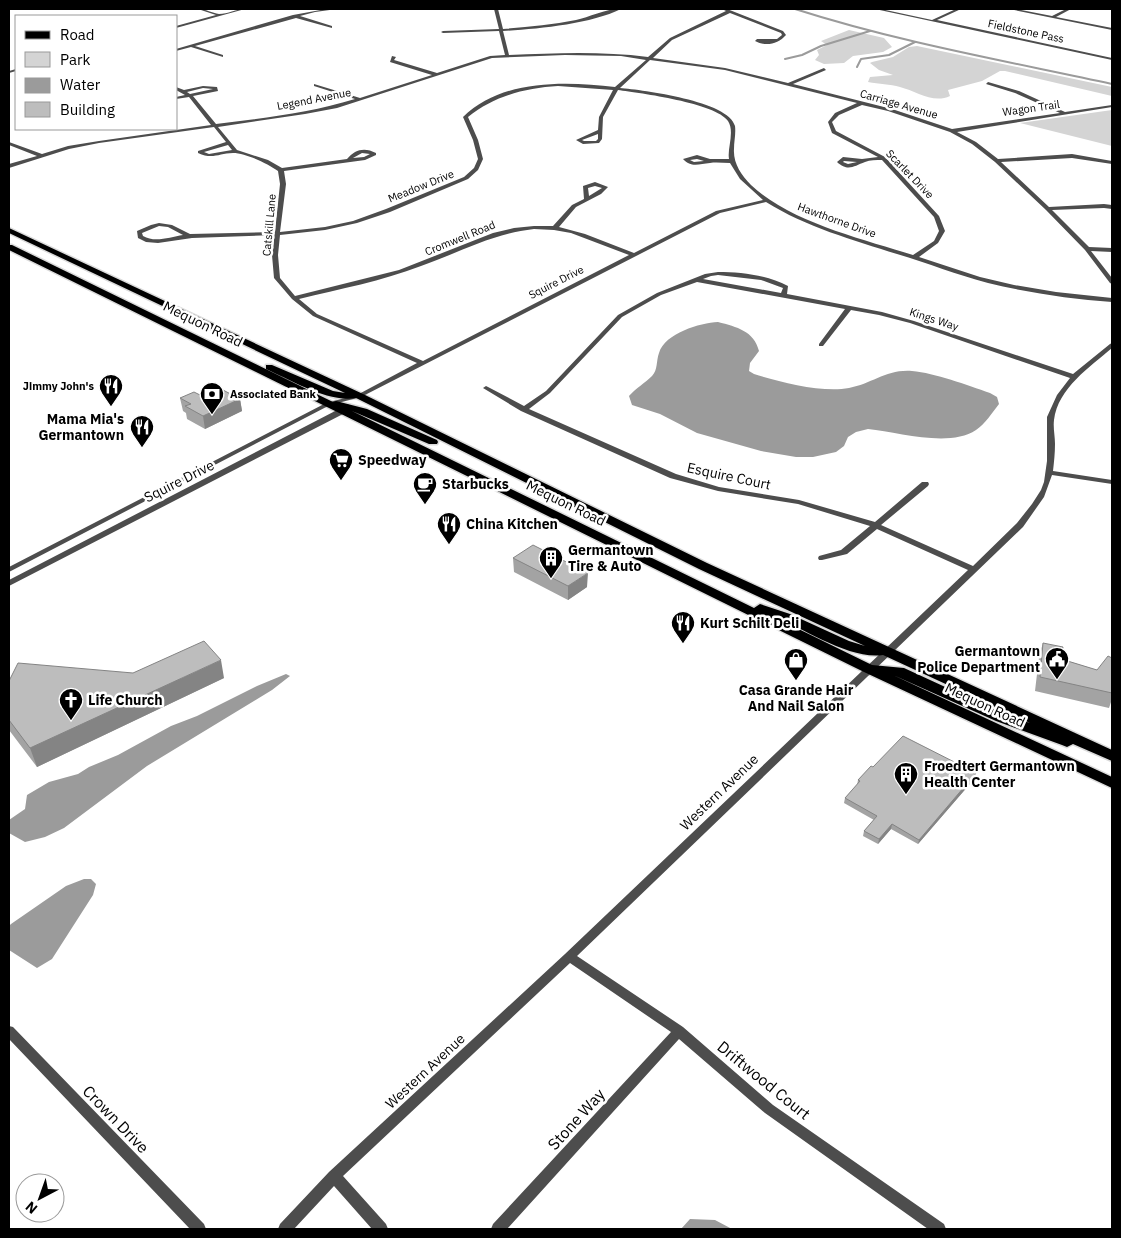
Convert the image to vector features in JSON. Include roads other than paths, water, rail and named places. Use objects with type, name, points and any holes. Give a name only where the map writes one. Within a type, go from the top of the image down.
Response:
[{"type":"main road","name":"Mequon Road","points":[[9,230],[358,396],[696,563],[1112,756]]},
{"type":"main road","name":"Mequon Road","points":[[9,247],[328,404],[345,409],[869,669],[1112,783]]},
{"type":"main road","points":[[224,352],[292,376],[328,393],[338,396],[358,396]]},
{"type":"main road","points":[[345,409],[363,411],[405,431],[471,453]]},
{"type":"main road","points":[[679,576],[696,563]]},
{"type":"main road","points":[[722,596],[765,609],[810,627],[845,645],[867,651],[887,651]]},
{"type":"main road","points":[[869,669],[882,668],[900,671],[1001,718],[1053,738],[1096,749]]},
{"type":"street","points":[[200,9],[221,15]]},
{"type":"street","points":[[178,26],[243,9]]},
{"type":"street","points":[[178,49],[294,16],[335,9]]},
{"type":"street","points":[[496,9],[507,55]]},
{"type":"street","points":[[443,32],[562,25],[619,9]]},
{"type":"street","name":"Fieldstone Pass","points":[[877,9],[1112,58]]},
{"type":"street","points":[[932,20],[959,9]]},
{"type":"street","points":[[1012,9],[1112,29]]},
{"type":"street","points":[[1053,17],[1069,9]]},
{"type":"street","points":[[600,131],[601,117],[616,90],[670,39],[726,10],[782,32],[784,35],[778,40]]},
{"type":"street","points":[[294,16],[331,27]]},
{"type":"street","points":[[191,46],[221,56]]},
{"type":"street","name":"Legend Avenue","points":[[9,166],[99,142],[305,113],[361,99],[480,59],[507,55],[593,53],[651,58]]},
{"type":"street","points":[[394,57],[392,61],[435,74]]},
{"type":"street","name":"Carriage Avenue","points":[[651,58],[725,69],[790,84],[914,117],[952,131],[974,143],[997,161],[1048,209],[1087,249],[1112,282]]},
{"type":"street","points":[[790,84],[824,69]]},
{"type":"street","points":[[988,83],[1017,92],[1064,114]]},
{"type":"street","name":"Meadow Drive","points":[[278,232],[343,226],[373,217],[467,178],[480,163],[481,155],[465,117],[477,106],[513,92],[541,86],[573,84],[616,90]]},
{"type":"street","points":[[316,85],[361,99]]},
{"type":"street","points":[[178,98],[216,90],[215,88],[203,87],[183,92]]},
{"type":"street","points":[[178,89],[191,96],[235,150],[281,170],[350,159]]},
{"type":"street","points":[[616,90],[696,102],[718,110],[730,120],[733,129],[732,161],[710,160]]},
{"type":"street","name":"Scarlet Drive","points":[[862,103],[837,114],[830,122],[834,132],[882,158],[937,217],[942,230],[936,242],[914,257]]},
{"type":"street","name":"Wagon Trail","points":[[952,131],[1112,106]]},
{"type":"street","points":[[9,143],[41,156]]},
{"type":"street","points":[[229,143],[200,152],[208,156],[235,150]]},
{"type":"street","points":[[997,161],[1064,156],[1089,157],[1112,162]]},
{"type":"street","points":[[862,161],[882,158]]},
{"type":"street","name":"Hawthorne Drive","points":[[732,161],[743,181],[768,200],[788,213],[825,229],[999,284],[1041,292],[1112,300]]},
{"type":"street","name":"Catskill Lane","points":[[281,170],[283,184],[275,255],[277,278],[294,298],[314,315],[422,363]]},
{"type":"street","points":[[555,228],[574,206],[586,198]]},
{"type":"street","name":"Squire Drive","points":[[9,570],[328,404],[358,396],[718,212],[768,200]]},
{"type":"street","points":[[1104,206],[1112,201]]},
{"type":"street","points":[[1048,209],[1112,207]]},
{"type":"street","points":[[188,236],[174,226],[166,224],[154,225],[139,232],[140,237],[144,240],[154,241],[188,236],[278,232]]},
{"type":"street","name":"Cromwell Road","points":[[294,298],[402,271],[506,230],[555,228],[634,255]]},
{"type":"street","points":[[1087,249],[1112,250]]},
{"type":"street","points":[[524,409],[548,392],[620,316],[659,294],[712,274],[730,275],[784,285],[787,290],[784,295]]},
{"type":"street","name":"Kings Way","points":[[697,280],[850,307],[912,322],[1074,377]]},
{"type":"street","points":[[821,345],[850,307]]},
{"type":"street","name":"Western Avenue","points":[[285,1229],[334,1176],[570,957],[1026,518],[1044,495],[1050,473],[1051,417],[1060,398],[1074,377],[1112,345]]},
{"type":"street","name":"Esquire Court","points":[[486,388],[524,409],[673,476],[718,489],[799,502],[875,525],[973,569]]},
{"type":"street","name":"Squire Drive","points":[[9,584],[345,409],[358,396]]},
{"type":"street","points":[[1050,473],[1112,482]]},
{"type":"street","points":[[822,558],[844,552],[925,484]]},
{"type":"street","name":"Driftwood Court","points":[[570,957],[679,1031],[769,1109],[939,1229]]},
{"type":"street","name":"Crown Drive","points":[[9,1031],[199,1229]]},
{"type":"street","name":"Stone Way","points":[[498,1229],[679,1031]]},
{"type":"street","points":[[334,1176],[381,1229]]},
{"type":"water","points":[[718,322],[738,328],[749,334],[757,344],[759,351],[750,363],[749,371],[764,377],[801,386],[838,389],[857,386],[894,372],[921,372],[990,393],[997,397],[999,404],[979,428],[965,435],[952,438],[938,438],[868,429],[856,432],[848,437],[844,446],[836,452],[813,457],[796,457],[761,451],[697,433],[660,414],[632,405],[629,396],[654,374],[659,353],[668,340],[684,330],[702,324]]},
{"type":"water","points":[[286,674],[290,676],[272,690],[147,766],[64,828],[45,837],[25,842],[9,833],[9,820],[25,809],[27,795],[49,782],[78,774],[171,726],[197,716],[257,686]]},
{"type":"water","points":[[84,879],[91,879],[96,884],[93,895],[52,959],[37,968],[9,950],[9,926],[11,924],[66,886]]},
{"type":"water","points":[[690,1219],[715,1220],[732,1229],[681,1229]]},
{"type":"waterway","points":[[795,9],[913,41],[1112,84]]},
{"type":"waterway","points":[[785,59],[802,55],[821,46],[870,31]]},
{"type":"waterway","points":[[857,67],[861,59],[889,55],[915,42]]},
{"type":"place","name":"Jimmy John's","points":[[111,407]]},
{"type":"place","name":"Associated Bank","points":[[212,415]]},
{"type":"place","name":"Mama Mia's Germantown","points":[[142,448]]},
{"type":"place","name":"Speedway","points":[[341,481]]},
{"type":"place","name":"Starbucks","points":[[425,505]]},
{"type":"place","name":"China Kitchen","points":[[449,545]]},
{"type":"place","name":"Germantown Tire & Auto","points":[[551,579]]},
{"type":"place","name":"Kurt Schilt Deli","points":[[683,644]]},
{"type":"place","name":"Germantown Police Department","points":[[1057,680]]},
{"type":"place","name":"Casa Grande Hair And Nail Salon","points":[[796,681]]},
{"type":"place","name":"Life Church","points":[[71,721]]},
{"type":"place","name":"Froedtert Germantown Health Center","points":[[906,795]]}]
